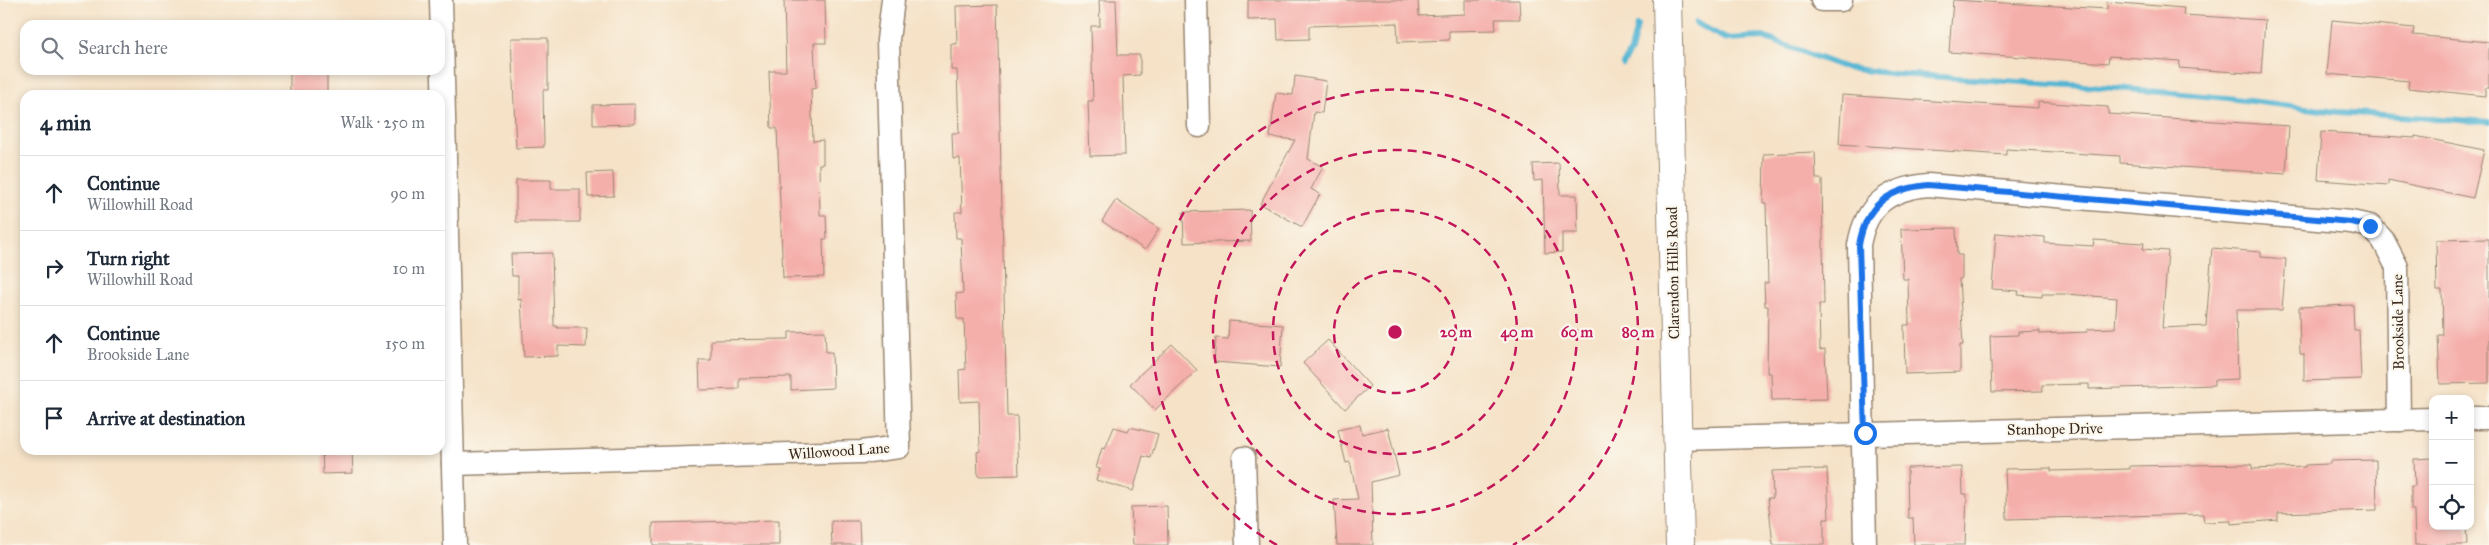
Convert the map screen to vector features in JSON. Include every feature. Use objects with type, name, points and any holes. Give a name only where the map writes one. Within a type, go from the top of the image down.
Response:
[{"type":"street","points":[[441,0],[442,20]]},
{"type":"street","name":"Willowood Lane","points":[[453,464],[861,452],[899,447],[888,40],[893,0]]},
{"type":"street","points":[[1196,0],[1199,126]]},
{"type":"street","name":"Clarendon Hills Road","points":[[1667,0],[1680,545]]},
{"type":"street","points":[[1822,0],[1841,0]]},
{"type":"street","points":[[443,75],[443,90]]},
{"type":"street","points":[[445,155],[455,545]]},
{"type":"street","name":"Brookside Lane","points":[[1865,545],[1865,433],[1859,245],[1868,216],[1890,195],[1908,187],[1928,185],[2351,222],[2370,226],[2383,240],[2394,257],[2398,272],[2400,420]]},
{"type":"street","points":[[2474,418],[2489,418]]},
{"type":"street","name":"Stanhope Drive","points":[[1678,439],[2429,419]]},
{"type":"street","points":[[1244,458],[1247,545]]},
{"type":"building","points":[[784,0],[825,0],[826,43],[814,43],[816,88],[811,89],[813,141],[823,140],[823,164],[819,164],[820,215],[826,215],[827,239],[823,239],[824,277],[783,278],[777,128],[771,128],[769,71],[786,71]]},
{"type":"building","points":[[1099,0],[1116,0],[1118,55],[1140,55],[1140,75],[1123,76],[1125,155],[1090,156],[1088,101],[1093,101],[1091,26],[1100,26]]},
{"type":"building","points":[[1248,0],[1418,0],[1419,16],[1465,14],[1465,0],[1519,0],[1520,19],[1495,19],[1496,30],[1449,31],[1449,40],[1398,42],[1397,23],[1309,26],[1309,39],[1278,40],[1277,19],[1248,20]]},
{"type":"building","points":[[1953,0],[2107,9],[2107,2],[2184,8],[2183,15],[2265,20],[2261,74],[2179,68],[2180,61],[2109,56],[2108,63],[1949,52]]},
{"type":"building","points":[[997,5],[1007,416],[1017,416],[1019,475],[978,476],[977,452],[980,451],[979,401],[960,402],[959,370],[966,369],[964,319],[957,319],[956,294],[963,293],[961,238],[956,238],[955,212],[962,212],[960,158],[953,159],[952,133],[959,133],[957,70],[951,70],[951,44],[957,44],[956,6]]},
{"type":"building","points":[[2332,20],[2414,28],[2413,35],[2489,42],[2489,88],[2485,88],[2485,96],[2408,88],[2409,81],[2327,74]]},
{"type":"building","points":[[511,38],[548,38],[548,90],[543,90],[544,147],[516,148]]},
{"type":"building","points":[[290,75],[327,75],[327,90],[290,90]]},
{"type":"building","points":[[1295,76],[1326,81],[1322,113],[1314,112],[1308,159],[1323,167],[1311,189],[1320,194],[1302,227],[1260,204],[1295,140],[1270,137],[1276,93],[1293,95]]},
{"type":"building","points":[[1842,95],[2038,108],[2038,102],[2108,107],[2108,114],[2289,126],[2286,174],[2120,163],[2120,156],[2006,149],[2006,155],[1839,144]]},
{"type":"building","points":[[635,104],[635,124],[593,125],[593,105]]},
{"type":"building","points":[[2321,132],[2415,138],[2415,136],[2484,150],[2473,198],[2388,180],[2388,185],[2318,180]]},
{"type":"building","points":[[1815,152],[1816,179],[1822,179],[1824,304],[1819,304],[1820,350],[1825,349],[1827,399],[1772,400],[1771,373],[1767,373],[1768,306],[1765,306],[1764,283],[1768,283],[1766,203],[1763,203],[1764,154]]},
{"type":"building","points":[[1559,163],[1560,195],[1577,195],[1578,233],[1562,233],[1562,252],[1545,253],[1543,180],[1534,181],[1533,164]]},
{"type":"building","points":[[613,172],[614,196],[588,197],[587,173]]},
{"type":"building","points":[[516,180],[551,180],[551,189],[580,189],[580,222],[516,222]]},
{"type":"building","points":[[1116,200],[1159,229],[1145,250],[1102,221]]},
{"type":"building","points":[[1250,210],[1251,241],[1184,243],[1183,212]]},
{"type":"building","points":[[1956,228],[1957,255],[1962,255],[1962,278],[1959,279],[1963,345],[1960,345],[1960,372],[1905,374],[1904,325],[1909,325],[1908,279],[1903,279],[1901,229]]},
{"type":"building","points":[[1996,233],[2045,237],[2045,243],[2093,246],[2094,240],[2144,243],[2143,249],[2168,251],[2162,328],[2206,326],[2212,248],[2261,252],[2261,257],[2286,259],[2282,310],[2236,310],[2238,379],[2214,380],[2214,385],[2089,389],[2089,384],[2042,385],[2043,391],[1992,392],[1990,336],[2018,335],[2018,332],[2040,331],[2040,334],[2087,332],[2087,329],[2115,328],[2117,298],[2066,294],[2042,294],[2042,297],[2018,295],[2019,291],[1992,289]]},
{"type":"building","points":[[2489,239],[2489,383],[2440,384],[2438,335],[2443,335],[2442,290],[2437,290],[2436,240]]},
{"type":"building","points":[[552,253],[554,326],[557,326],[557,328],[587,328],[586,347],[558,346],[558,356],[524,357],[521,299],[518,300],[518,276],[512,276],[511,254]]},
{"type":"building","points":[[2353,305],[2354,330],[2359,330],[2361,379],[2304,381],[2304,354],[2300,354],[2299,307]]},
{"type":"building","points":[[1229,321],[1283,325],[1280,367],[1214,362],[1216,338],[1228,339]]},
{"type":"building","points":[[825,331],[826,352],[832,352],[833,388],[791,390],[791,377],[739,378],[739,389],[700,390],[699,360],[711,360],[711,340],[789,339],[789,332]]},
{"type":"building","points":[[1328,340],[1370,386],[1345,409],[1303,363]]},
{"type":"building","points":[[1172,344],[1197,370],[1155,410],[1130,384]]},
{"type":"building","points":[[1360,425],[1362,434],[1388,428],[1399,475],[1371,482],[1373,545],[1337,545],[1334,500],[1358,499],[1350,462],[1346,463],[1338,430]]},
{"type":"building","points":[[1114,427],[1128,431],[1130,427],[1158,434],[1151,458],[1143,456],[1133,491],[1096,480],[1100,469],[1096,468],[1102,448],[1105,449]]},
{"type":"building","points":[[322,455],[352,455],[353,473],[323,474]]},
{"type":"building","points":[[2429,458],[2429,530],[2466,530],[2467,545],[2415,545],[2414,510],[2411,510],[2411,486],[2415,486],[2414,459]]},
{"type":"building","points":[[2376,460],[2377,510],[2278,513],[2278,520],[2231,524],[2231,521],[2204,522],[2203,514],[2007,519],[2005,469],[2051,468],[2051,471],[2130,469],[2130,466],[2252,464],[2252,469],[2305,467],[2305,465],[2330,464],[2330,461]]},
{"type":"building","points":[[1962,467],[1963,494],[1967,494],[1965,545],[1914,545],[1913,518],[1908,518],[1907,468]]},
{"type":"building","points":[[1827,469],[1829,519],[1824,519],[1824,545],[1773,545],[1768,498],[1773,498],[1772,471]]},
{"type":"building","points":[[1167,506],[1168,545],[1133,545],[1131,507]]},
{"type":"building","points":[[779,520],[779,545],[653,545],[653,523]]},
{"type":"building","points":[[831,521],[859,521],[860,545],[832,545]]},
{"type":"waterway","points":[[1696,23],[1726,39],[1763,37],[1846,68],[1896,74],[2116,88],[2227,98],[2338,112],[2489,122]]},
{"type":"waterway","points":[[1623,64],[1631,51],[1637,26]]},
{"type":"route","points":[[1865,433],[1859,245],[1868,216],[1881,201],[1899,190],[1928,185],[2351,222],[2370,226]]}]
